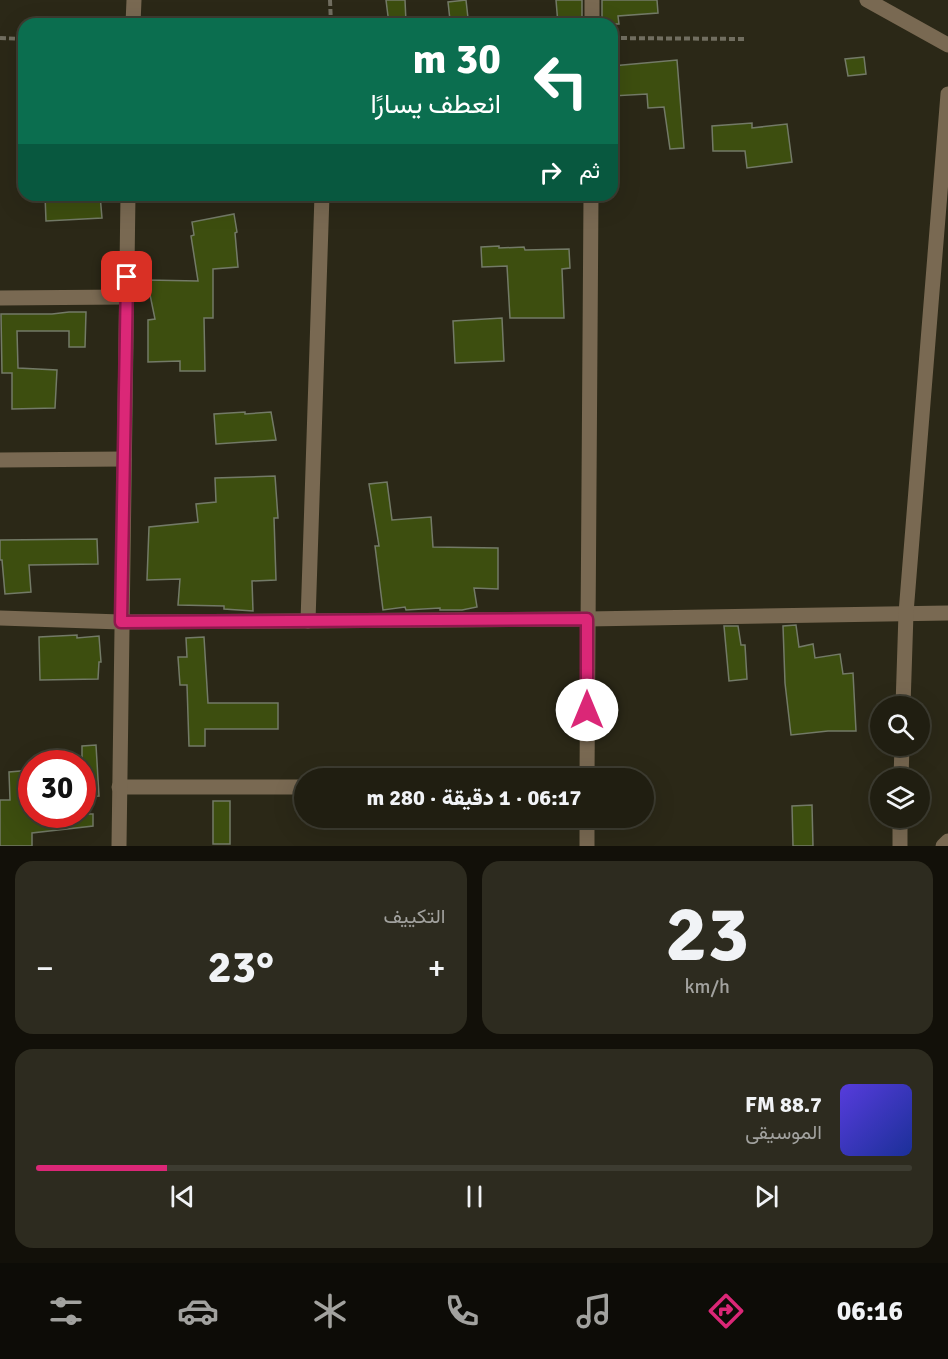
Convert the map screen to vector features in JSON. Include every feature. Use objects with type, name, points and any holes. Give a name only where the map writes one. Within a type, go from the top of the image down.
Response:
[{"type":"street","points":[[133,18],[134,0]]},
{"type":"street","points":[[592,0],[592,18]]},
{"type":"street","points":[[867,0],[948,45]]},
{"type":"street","points":[[903,696],[906,613],[948,94]]},
{"type":"street","points":[[119,846],[128,201]]},
{"type":"street","points":[[308,621],[322,201]]},
{"type":"street","points":[[587,768],[591,201]]},
{"type":"street","points":[[0,298],[126,297]]},
{"type":"street","points":[[0,460],[124,459]]},
{"type":"street","points":[[0,618],[121,622],[587,619],[948,613]]},
{"type":"street","points":[[119,787],[294,788]]},
{"type":"street","points":[[587,828],[587,846]]},
{"type":"street","points":[[900,828],[900,846]]},
{"type":"street","points":[[943,846],[948,842]]},
{"type":"path","points":[[330,0],[331,18]]},
{"type":"path","points":[[0,38],[18,39]]},
{"type":"path","points":[[618,38],[745,39]]},
{"type":"building","points":[[386,0],[405,0],[406,18],[388,18]]},
{"type":"building","points":[[466,0],[468,18],[450,18],[448,2]]},
{"type":"building","points":[[556,0],[582,0],[582,18],[558,18]]},
{"type":"building","points":[[602,0],[657,0],[658,13],[618,16],[619,24],[618,18],[602,18]]},
{"type":"building","points":[[864,57],[866,74],[848,76],[845,59]]},
{"type":"building","points":[[677,60],[684,148],[670,149],[664,107],[648,108],[647,94],[618,96],[618,65]]},
{"type":"building","points":[[752,123],[752,128],[787,124],[792,162],[747,168],[745,151],[713,151],[712,126]]},
{"type":"building","points":[[45,201],[101,201],[102,218],[46,221]]},
{"type":"building","points":[[234,214],[238,267],[213,269],[213,318],[204,318],[205,371],[180,371],[180,361],[148,362],[148,320],[155,319],[147,280],[198,281],[191,236],[194,235],[192,222]]},
{"type":"building","points":[[499,246],[499,248],[524,247],[525,250],[569,249],[570,268],[562,269],[564,318],[510,318],[507,266],[482,267],[481,247]]},
{"type":"building","points":[[86,312],[85,347],[69,347],[69,331],[17,331],[18,368],[57,370],[55,408],[12,409],[12,373],[2,373],[1,314]]},
{"type":"building","points":[[502,318],[504,361],[455,363],[453,321]]},
{"type":"building","points":[[245,412],[245,414],[271,412],[276,440],[216,444],[214,414]]},
{"type":"building","points":[[275,476],[278,518],[274,518],[276,580],[252,581],[253,611],[224,609],[224,606],[178,605],[180,579],[147,580],[149,527],[198,522],[196,504],[216,502],[215,478]]},
{"type":"building","points":[[387,482],[392,520],[431,517],[433,547],[498,548],[498,589],[474,588],[477,607],[462,610],[440,610],[440,608],[406,610],[405,607],[383,610],[375,546],[379,546],[369,484]]},
{"type":"building","points":[[97,539],[98,564],[29,565],[31,592],[5,594],[2,560],[0,560],[0,540]]},
{"type":"building","points":[[796,625],[799,647],[813,644],[815,658],[840,654],[843,674],[853,673],[856,731],[791,735],[785,683],[783,626]]},
{"type":"building","points":[[724,626],[738,626],[741,645],[745,645],[747,679],[729,681]]},
{"type":"building","points":[[77,635],[77,638],[99,636],[101,662],[99,662],[98,679],[40,680],[39,637]]},
{"type":"building","points":[[204,637],[208,703],[278,703],[278,729],[205,729],[205,746],[189,746],[187,685],[180,685],[178,657],[187,657],[186,638]]},
{"type":"building","points":[[96,745],[99,796],[96,796],[96,750],[82,750],[82,746]]},
{"type":"building","points":[[18,771],[18,828],[76,828],[32,833],[32,846],[0,846],[0,800],[10,800],[9,772]]},
{"type":"building","points":[[213,801],[230,801],[230,844],[213,844]]},
{"type":"building","points":[[812,805],[813,846],[793,846],[792,806]]},
{"type":"route","points":[[127,277],[121,622],[587,619],[587,710]]}]
